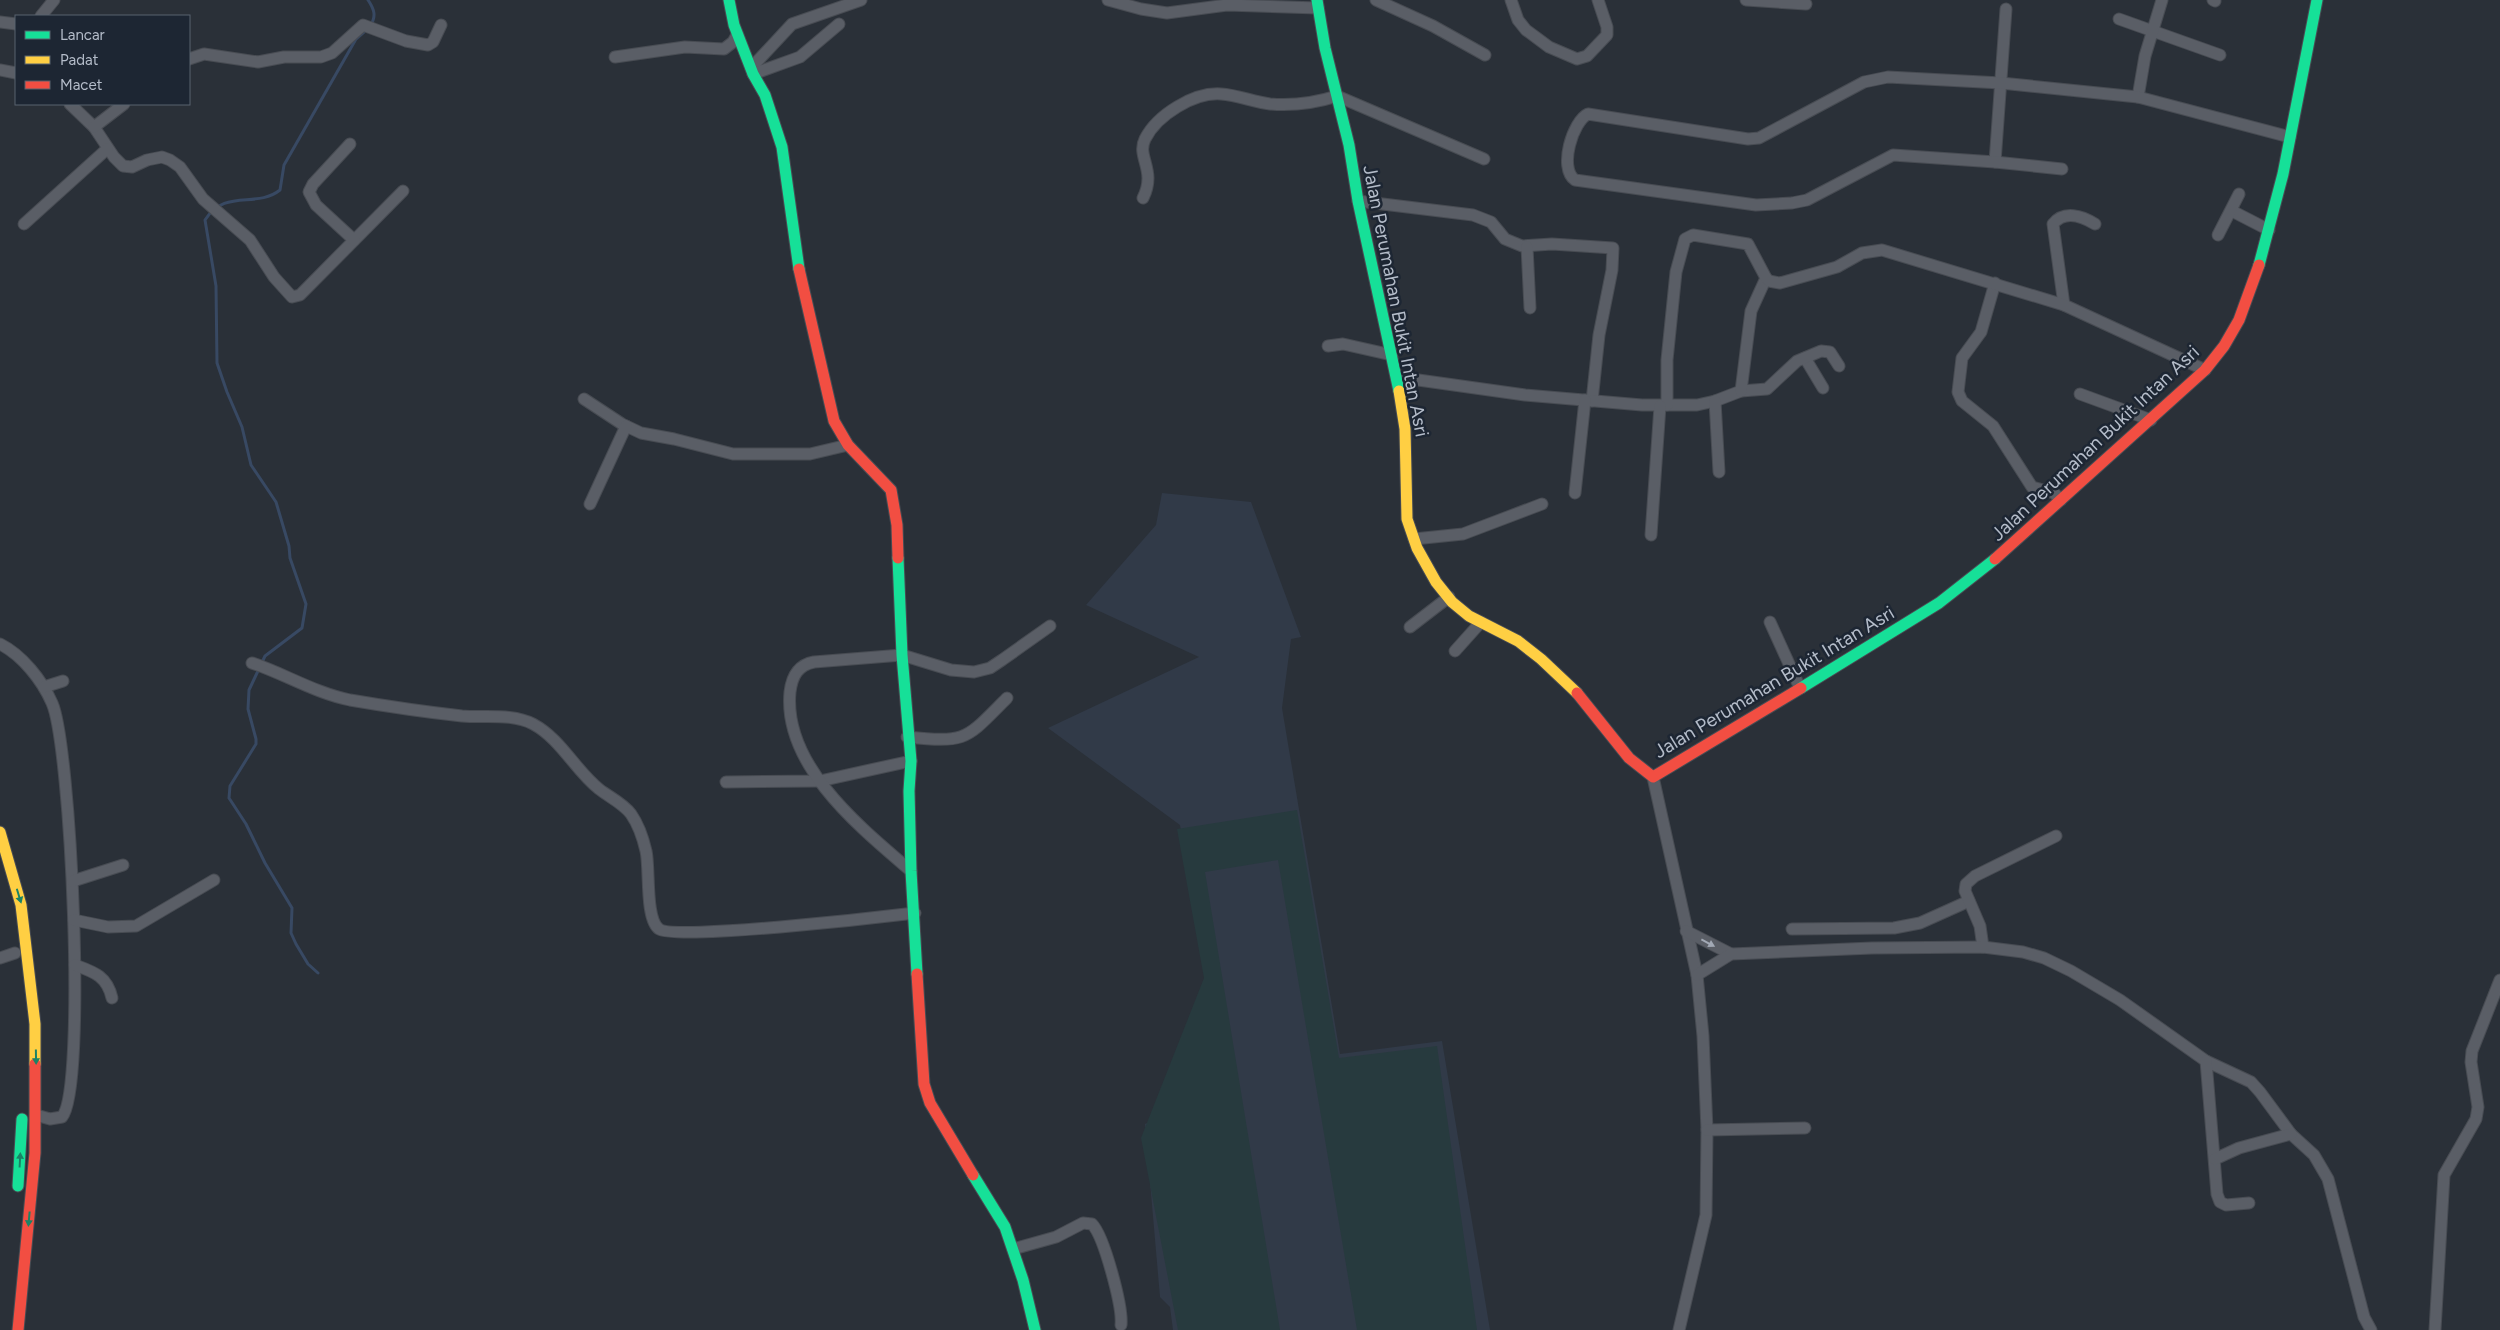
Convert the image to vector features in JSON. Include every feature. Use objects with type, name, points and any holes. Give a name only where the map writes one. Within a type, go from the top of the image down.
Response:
[{"type":"main road","points":[[728,0],[738,35],[752,71],[765,96],[782,147],[799,272],[834,421],[848,445],[891,490],[894,503],[898,534],[907,737],[911,761],[909,792],[911,871],[924,1084],[930,1103],[1005,1228],[1035,1330]]},
{"type":"main road","name":"Jalan Perumahan Bukit Intan Asri","points":[[1318,4],[1358,201],[1397,377],[1406,436],[1408,519],[1414,539],[1429,571],[1449,598],[1469,616],[1518,641],[1541,659],[1581,698],[1635,765],[1653,777],[1938,603],[1994,560],[2126,439],[2151,420],[2205,370],[2224,346],[2239,320],[2269,230],[2290,137],[2317,0]]},
{"type":"main road","points":[[0,832],[21,905],[35,1024],[35,1153],[18,1330]]},
{"type":"main road","points":[[0,864],[10,908],[20,1004]]},
{"type":"main road","points":[[18,1200],[23,1102]]},
{"type":"street","points":[[42,15],[54,0]]},
{"type":"street","points":[[752,71],[777,38],[792,24],[861,0]]},
{"type":"street","points":[[1108,0],[1130,3],[1167,13],[1227,5],[1318,4]]},
{"type":"street","points":[[1376,0],[1433,26],[1485,55]]},
{"type":"street","points":[[1510,0],[1518,20],[1526,30],[1549,48],[1577,59],[1587,56],[1607,32],[1598,0]]},
{"type":"street","points":[[1746,0],[1806,4]]},
{"type":"street","points":[[2138,97],[2151,32],[2162,0]]},
{"type":"street","points":[[1995,162],[2006,9]]},
{"type":"street","points":[[2119,20],[2220,55]]},
{"type":"street","points":[[0,22],[15,24]]},
{"type":"street","points":[[752,71],[800,57],[839,24]]},
{"type":"street","points":[[190,59],[204,54],[258,62],[284,57],[321,57],[332,53],[357,28],[365,26],[406,41],[428,45],[433,42],[441,25]]},
{"type":"street","points":[[615,57],[685,47],[724,48],[733,42],[738,35]]},
{"type":"street","points":[[0,70],[15,73]]},
{"type":"street","points":[[2062,169],[1893,155],[1807,200],[1792,203],[1756,205],[1574,180],[1569,175],[1566,161],[1580,122],[1588,114],[1755,139],[1768,135],[1864,82],[1876,78],[1916,77],[2001,83],[2138,97],[2290,137]]},
{"type":"street","points":[[1143,198],[1150,178],[1143,155],[1144,141],[1164,116],[1184,104],[1209,94],[1228,94],[1260,102],[1284,105],[1318,102],[1338,96],[1484,160]]},
{"type":"street","points":[[71,105],[94,127],[107,149],[125,167],[136,166],[155,158],[170,160],[191,180],[203,200],[236,225],[250,240],[277,281],[290,295],[296,297],[404,191]]},
{"type":"street","points":[[94,127],[123,105]]},
{"type":"street","points":[[350,144],[313,184],[309,192],[316,205],[354,240]]},
{"type":"street","points":[[24,224],[107,149]]},
{"type":"street","points":[[2218,235],[2232,212],[2239,194]]},
{"type":"street","points":[[1358,201],[1473,215],[1492,222],[1511,243],[1527,247],[1552,244],[1613,248],[1612,270],[1588,400],[1576,493]]},
{"type":"street","points":[[2232,212],[2269,230]]},
{"type":"street","points":[[2064,304],[2053,224],[2061,217],[2072,216],[2081,217],[2095,224]]},
{"type":"street","points":[[1651,535],[1676,272],[1685,239],[1693,235],[1745,242],[1752,249],[1766,278],[1776,283],[1799,279],[1837,267],[1862,253],[1882,250],[2064,304],[2205,370]]},
{"type":"street","points":[[1527,247],[1530,308]]},
{"type":"street","points":[[1741,391],[1750,311],[1766,278]]},
{"type":"street","points":[[1994,283],[1981,332],[1962,358],[1958,392],[1962,401],[1993,426],[2032,487],[2054,493],[2061,500]]},
{"type":"street","points":[[1328,346],[1343,344],[1392,356]]},
{"type":"street","points":[[1397,377],[1525,395],[1663,406],[1704,404],[1741,391],[1770,388],[1792,364],[1828,350],[1839,366]]},
{"type":"street","points":[[1805,358],[1822,388]]},
{"type":"street","points":[[2080,394],[2151,420]]},
{"type":"street","points":[[584,399],[626,426],[641,433],[733,454],[810,454],[848,445]]},
{"type":"street","points":[[1715,401],[1719,472]]},
{"type":"street","points":[[590,504],[626,426]]},
{"type":"street","points":[[1414,539],[1463,534],[1542,504]]},
{"type":"street","points":[[1410,627],[1449,598]]},
{"type":"street","points":[[1455,651],[1481,622]]},
{"type":"street","points":[[1770,622],[1800,688]]},
{"type":"street","points":[[911,871],[859,827],[820,781],[804,755],[792,722],[790,710],[791,686],[799,668],[808,663],[826,660],[902,655],[964,672],[981,671],[1002,660],[1050,626]]},
{"type":"street","points":[[0,644],[19,656],[44,687],[53,704],[58,729],[74,880],[73,1056],[67,1110],[64,1116],[58,1119],[36,1115]]},
{"type":"street","points":[[252,663],[337,697],[454,715],[525,720],[539,728],[557,743],[597,788],[630,812],[646,851],[650,903],[654,922],[656,927],[663,931],[678,934],[714,932],[915,913]]},
{"type":"street","points":[[44,687],[63,681]]},
{"type":"street","points":[[907,737],[945,741],[961,738],[977,728],[1007,698]]},
{"type":"street","points":[[726,782],[820,781],[911,761]]},
{"type":"street","points":[[1653,777],[1697,975],[1703,1036],[1707,1130],[1706,1215],[1679,1330]]},
{"type":"street","points":[[1983,947],[1980,926],[1965,889],[1970,878],[2056,836]]},
{"type":"street","points":[[74,880],[123,865]]},
{"type":"street","points":[[74,920],[108,926],[136,926],[214,880]]},
{"type":"street","points":[[1792,929],[1894,928],[1920,923],[1969,901]]},
{"type":"street","points":[[1871,929],[1872,948]]},
{"type":"street","points":[[1686,931],[1731,954]]},
{"type":"street","points":[[1697,975],[1731,954],[1872,948],[1983,947],[2037,956],[2071,971],[2120,1000],[2206,1061],[2251,1082],[2291,1134],[2314,1155],[2328,1178],[2360,1302],[2370,1330]]},
{"type":"street","points":[[0,958],[15,953]]},
{"type":"street","points":[[75,965],[98,974],[104,979],[112,998]]},
{"type":"street","points":[[2434,1330],[2444,1175],[2476,1118],[2478,1098],[2471,1062],[2472,1051],[2500,980]]},
{"type":"street","points":[[2206,1061],[2216,1190],[2220,1202],[2232,1207],[2249,1204]]},
{"type":"street","points":[[1707,1130],[1805,1128]]},
{"type":"street","points":[[2215,1158],[2239,1148],[2291,1134]]},
{"type":"street","points":[[1013,1250],[1056,1237],[1083,1223],[1092,1224],[1096,1228],[1104,1250],[1121,1308],[1121,1325]]},
{"type":"shaded area","points":[[1162,493],[1251,502],[1301,637],[1291,639],[1282,708],[1340,1054],[1442,1041],[1490,1330],[1173,1330],[1170,1307],[1160,1297],[1145,1124],[1150,1122],[1205,977],[1180,825],[1048,728],[1199,657],[1086,605],[1156,525]]},
{"type":"green space","points":[[1297,810],[1339,1058],[1437,1046],[1477,1330],[1357,1330],[1278,860],[1205,872],[1280,1330],[1178,1330],[1141,1138],[1204,978],[1177,829]]},
{"type":"waterway","points":[[368,0],[374,13],[370,26]]},
{"type":"waterway","points":[[318,973],[308,964],[296,944],[291,933],[292,908],[265,863],[246,824],[229,798],[230,786],[256,744],[248,709],[249,690],[265,656],[302,628],[306,604],[290,558],[289,546],[276,502],[251,465],[242,427],[217,363],[216,286],[205,220],[213,210],[222,204],[231,201],[261,198],[280,190],[284,165],[356,39],[364,32]]},
{"type":"traffic: fast","points":[[729,0],[734,25],[753,74],[765,95],[782,147],[799,269]]},
{"type":"traffic: fast","points":[[1317,0],[1325,48],[1349,145],[1358,201],[1399,391]]},
{"type":"traffic: fast","points":[[2259,265],[2283,174],[2317,0]]},
{"type":"traffic: fast","points":[[898,558],[902,655],[911,761],[909,791],[911,871],[917,974]]},
{"type":"traffic: fast","points":[[1801,688],[1939,603],[1995,559]]},
{"type":"traffic: fast","points":[[18,1186],[22,1119]]},
{"type":"traffic: fast","points":[[973,1175],[1005,1227],[1023,1280],[1035,1330]]},
{"type":"traffic: slow","points":[[1399,391],[1405,429],[1407,519],[1417,548],[1436,582],[1452,602],[1469,616],[1518,641],[1541,659],[1577,693]]},
{"type":"traffic: slow","points":[[0,832],[21,905],[35,1024],[35,1064]]},
{"type":"traffic: jam","points":[[1995,559],[2205,370],[2224,346],[2239,320],[2259,265]]},
{"type":"traffic: jam","points":[[799,269],[834,421],[848,445],[891,490],[897,525],[898,558]]},
{"type":"traffic: jam","points":[[1577,693],[1629,758],[1653,777],[1801,688]]},
{"type":"traffic: jam","points":[[917,974],[924,1084],[930,1103],[973,1175]]},
{"type":"traffic: jam","points":[[18,1330],[35,1153],[35,1064]]}]
